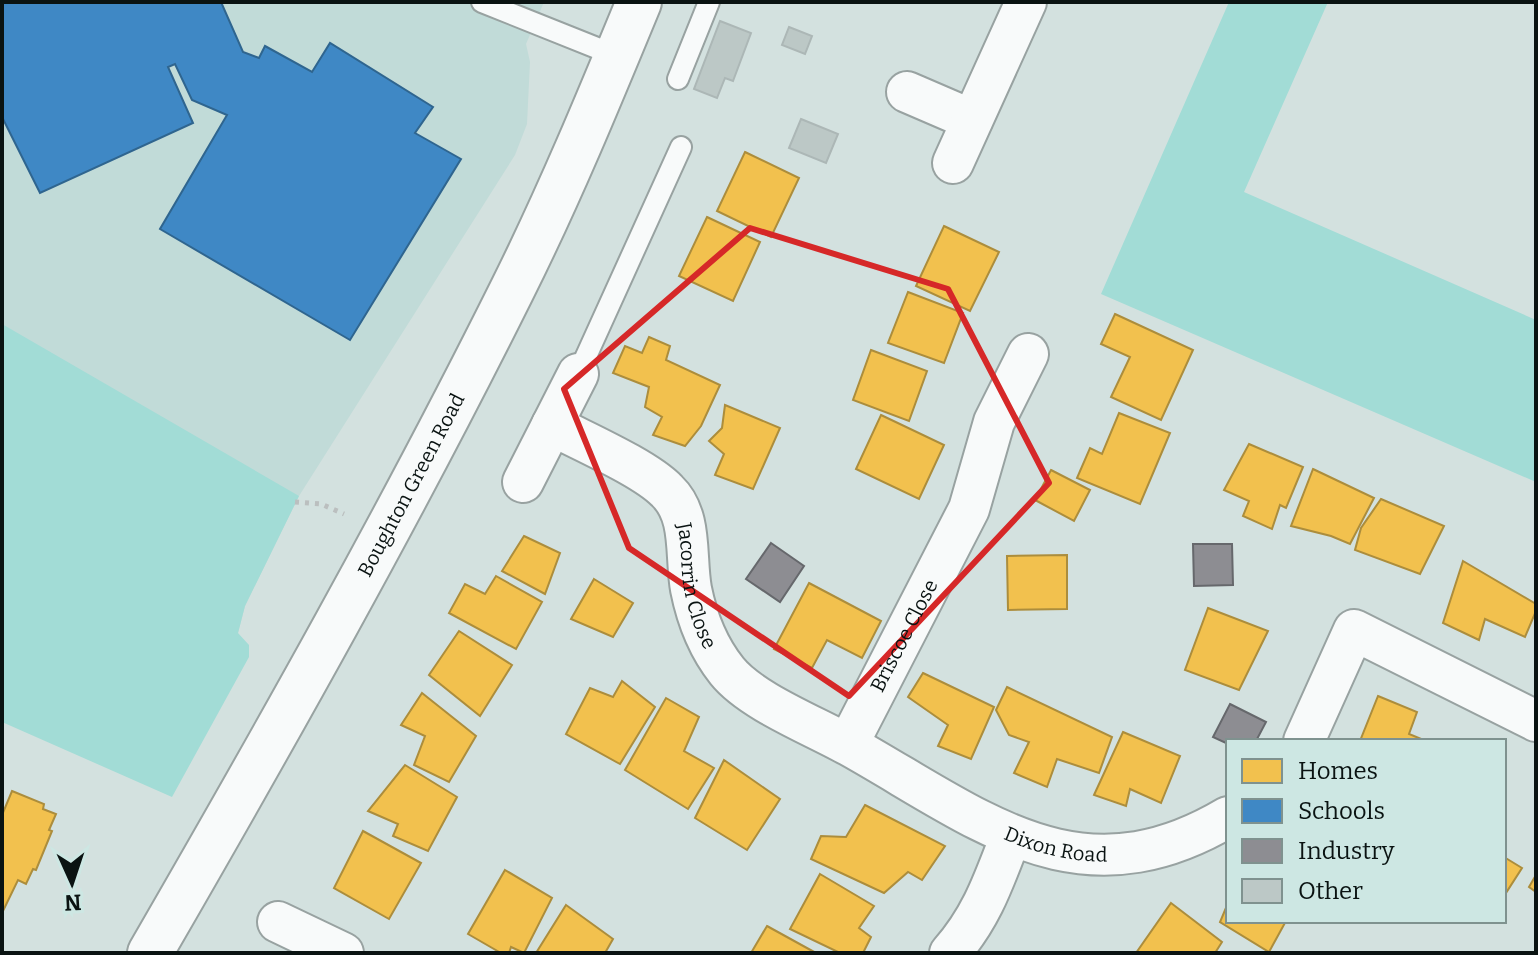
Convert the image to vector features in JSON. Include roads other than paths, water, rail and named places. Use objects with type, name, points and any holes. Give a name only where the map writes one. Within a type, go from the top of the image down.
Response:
[{"type":"street","name":"Boughton Green Road","points":[[150,953],[377,550],[512,289],[639,2]]},
{"type":"street","points":[[953,163],[1026,2]]},
{"type":"street","points":[[907,92],[972,120]]},
{"type":"street","name":"Briscoe Close","points":[[848,744],[969,509],[994,422],[1028,354]]},
{"type":"street","points":[[523,482],[578,374]]},
{"type":"street","name":"Jacorrin Close","points":[[552,425],[651,478],[669,492],[680,511],[687,536],[691,586],[701,627],[714,654],[730,675],[765,701],[848,744]]},
{"type":"street","points":[[1305,739],[1354,630],[1536,721]]},
{"type":"street","points":[[848,744],[1011,836]]},
{"type":"street","name":"Dixon Road","points":[[950,953],[984,906],[1011,836],[1047,848],[1087,856],[1118,856],[1179,841],[1226,818]]},
{"type":"street","points":[[278,922],[343,953]]},
{"type":"lane","points":[[482,2],[617,56]]},
{"type":"lane","points":[[678,79],[709,2]]},
{"type":"lane","points":[[578,374],[681,147]]}]
